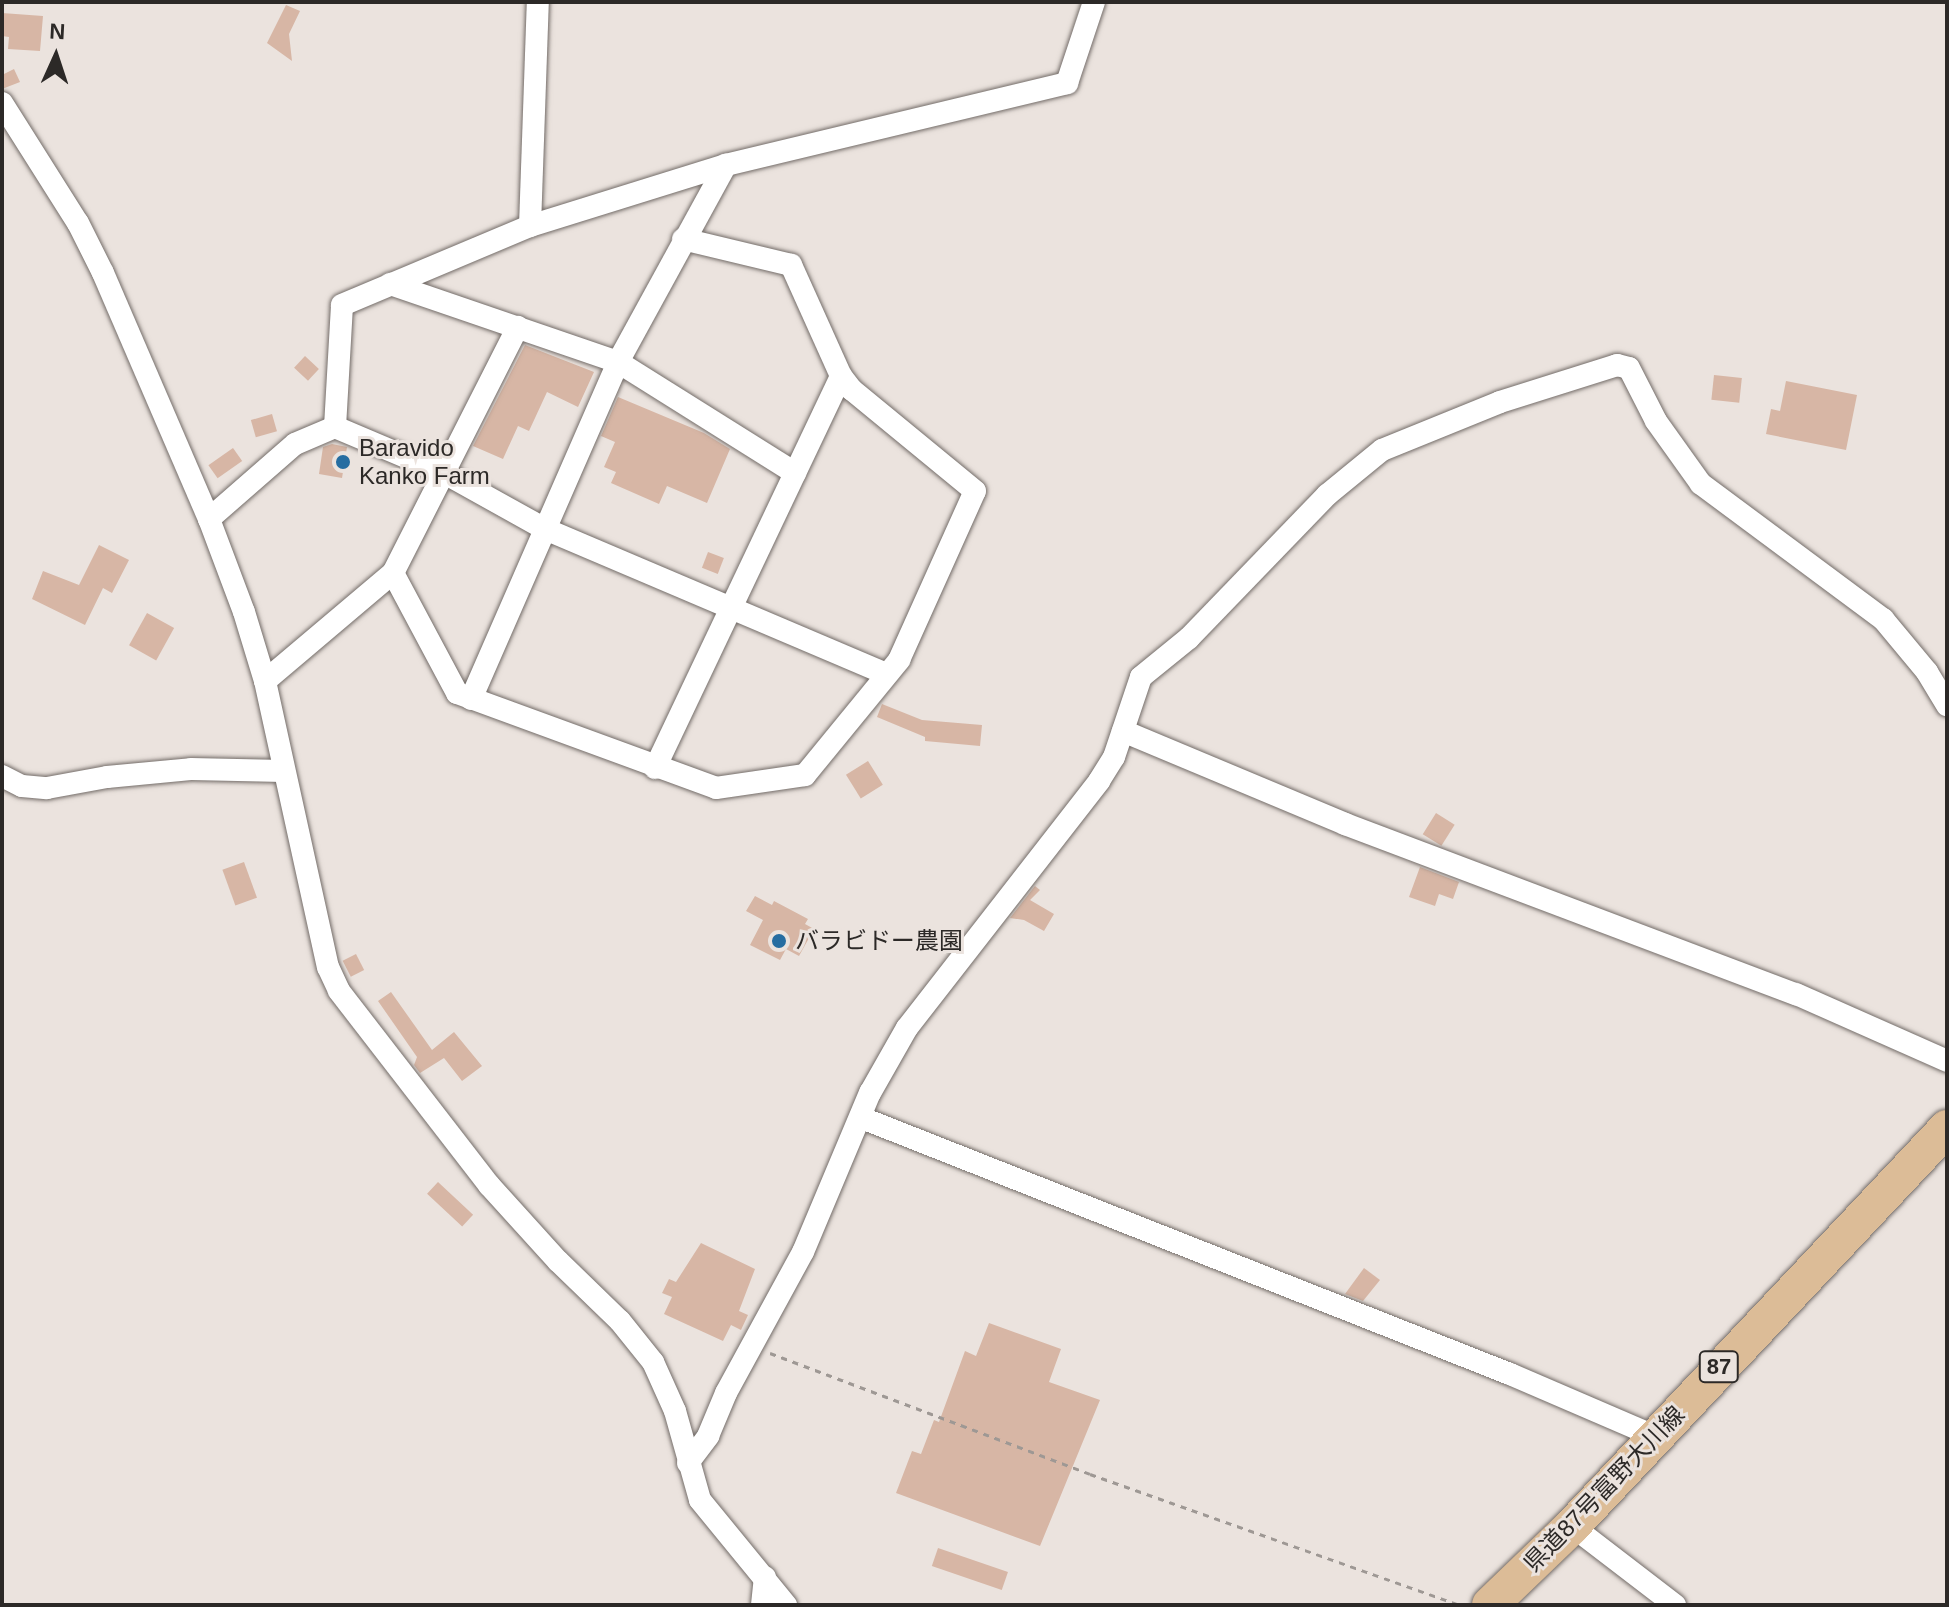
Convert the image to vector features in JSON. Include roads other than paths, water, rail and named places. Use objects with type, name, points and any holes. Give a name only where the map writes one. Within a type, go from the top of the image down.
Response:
[{"type":"main road","name":"県道87号富野大川線","points":[[1490,1605],[1572,1526],[1947,1128]]},
{"type":"street","points":[[530,226],[538,2]]},
{"type":"street","points":[[335,427],[342,305],[530,226],[726,165],[1067,83],[1094,2]]},
{"type":"street","points":[[2,103],[78,223],[209,519],[244,612],[265,681],[328,967],[339,991],[489,1185],[558,1261],[620,1321],[653,1362],[675,1411],[700,1500],[786,1605]]},
{"type":"street","points":[[471,699],[618,362],[726,165]]},
{"type":"street","points":[[393,573],[457,693],[716,788],[805,775],[899,660],[975,491],[852,390],[841,376],[791,265],[683,239]]},
{"type":"street","points":[[390,284],[618,362],[795,473]]},
{"type":"street","points":[[265,681],[393,573],[446,474],[518,327]]},
{"type":"street","points":[[688,1463],[708,1436],[803,1252],[870,1093],[907,1028],[1099,781],[1114,757],[1141,677],[1189,638],[1355,469],[1382,450],[1485,408],[1617,365],[1629,368],[1656,421],[1701,484],[1883,619],[1927,672],[1947,705]]},
{"type":"street","points":[[655,768],[841,376]]},
{"type":"street","points":[[209,519],[295,444],[335,427],[446,474],[545,529],[887,674]]},
{"type":"street","points":[[1123,731],[1345,824],[1796,994],[1947,1061]]},
{"type":"street","points":[[2,776],[22,786],[47,788],[107,777],[191,769],[284,771]]},
{"type":"street","points":[[862,1118],[1510,1374],[1654,1436]]},
{"type":"street","points":[[1572,1526],[1675,1605]]},
{"type":"street","points":[[762,1605],[765,1577]]},
{"type":"place","name":"Baravido Kanko Farm","points":[[343,462]]},
{"type":"place","name":"バラビドー農園","points":[[779,941]]}]
